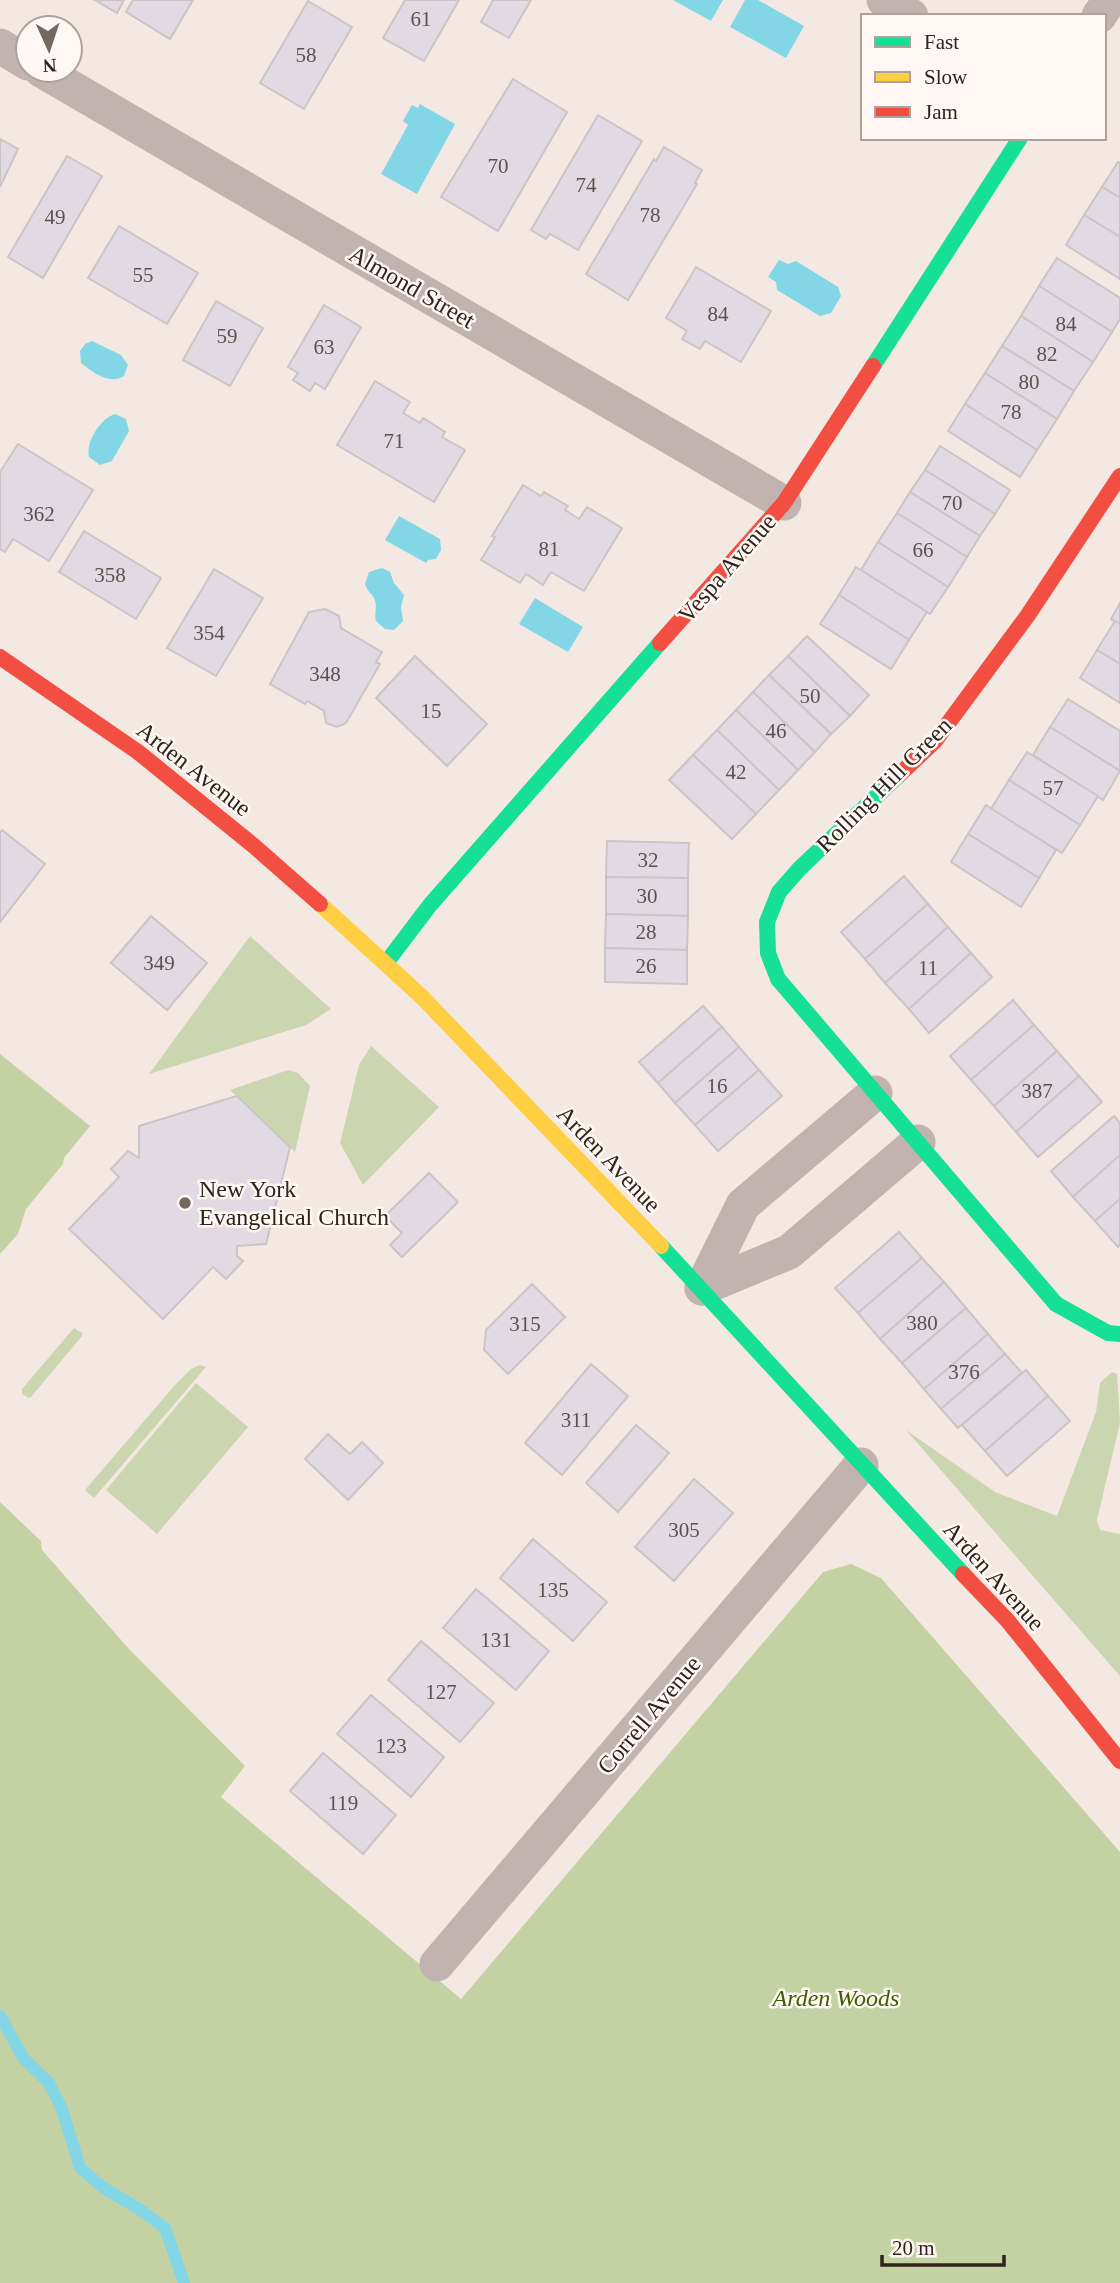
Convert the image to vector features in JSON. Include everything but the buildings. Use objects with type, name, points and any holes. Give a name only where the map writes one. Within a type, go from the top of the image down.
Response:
[{"type":"street","points":[[884,0],[908,14]]},
{"type":"street","name":"Almond Street","points":[[64,84],[785,503]]},
{"type":"street","name":"Vespa Avenue","points":[[386,963],[430,905],[785,503],[1019,140]]},
{"type":"street","name":"Rolling Hill Green","points":[[1120,476],[1028,615],[935,741],[800,868],[779,892],[767,922],[768,953],[778,979],[875,1093],[1056,1304],[1108,1333],[1120,1334]]},
{"type":"street","name":"Arden Avenue","points":[[0,657],[138,752],[254,846],[422,997],[702,1288],[861,1465],[1008,1621],[1120,1761]]},
{"type":"street","points":[[702,1288],[743,1205],[875,1093]]},
{"type":"street","points":[[702,1288],[789,1252],[918,1142]]},
{"type":"street","name":"Correll Avenue","points":[[437,1964],[861,1465]]},
{"type":"green space","points":[[250,936],[331,1009],[306,1025],[149,1074]]},
{"type":"green space","points":[[371,1046],[439,1107],[363,1185],[340,1143],[359,1065]]},
{"type":"green space","points":[[0,1054],[90,1126],[26,1209],[18,1234],[0,1254]]},
{"type":"green space","points":[[288,1070],[298,1073],[310,1086],[295,1152],[230,1090]]},
{"type":"green space","points":[[74,1328],[82,1333],[82,1336],[31,1397],[22,1394],[22,1389]]},
{"type":"green space","points":[[200,1365],[206,1367],[94,1498],[85,1490],[175,1385],[191,1369]]},
{"type":"green space","points":[[1112,1372],[1117,1374],[1120,1423],[1097,1520],[1100,1530],[1120,1534],[1120,1676],[906,1430],[995,1492],[1057,1516],[1096,1412],[1100,1383]]},
{"type":"green space","points":[[196,1383],[248,1427],[157,1534],[106,1490]]},
{"type":"green space","name":"Arden Woods","points":[[0,1502],[41,1541],[42,1550],[129,1649],[245,1766],[221,1797],[461,1999],[823,1572],[851,1564],[881,1578],[1120,1852],[1120,2283],[0,2283]]},
{"type":"water","points":[[673,0],[723,0],[711,21]]},
{"type":"water","points":[[745,0],[758,0],[804,26],[786,58],[730,27]]},
{"type":"water","points":[[420,104],[455,124],[417,194],[381,174],[408,125],[403,121],[412,105],[418,108]]},
{"type":"water","points":[[779,260],[788,264],[796,261],[838,287],[841,296],[831,313],[820,316],[777,290],[776,282],[768,277]]},
{"type":"water","points":[[92,341],[121,355],[128,365],[124,376],[107,378],[81,363],[80,351],[85,344]]},
{"type":"water","points":[[115,414],[126,419],[129,431],[112,461],[100,465],[89,457],[89,445],[104,420]]},
{"type":"water","points":[[399,516],[440,539],[441,550],[436,559],[426,563],[385,540]]},
{"type":"water","points":[[382,568],[390,572],[394,583],[404,595],[401,607],[403,621],[394,630],[385,629],[376,621],[375,601],[365,584],[369,572]]},
{"type":"water","points":[[535,598],[583,627],[568,652],[519,624]]},
{"type":"waterway","points":[[0,2016],[24,2059],[49,2083],[62,2109],[80,2168],[104,2188],[165,2228],[184,2283]]},
{"type":"traffic: fast","points":[[873,366],[1019,140]]},
{"type":"traffic: fast","points":[[386,963],[430,905],[660,643]]},
{"type":"traffic: fast","points":[[899,775],[800,868],[779,892],[767,922],[768,953],[778,979],[1056,1304],[1108,1333],[1120,1334]]},
{"type":"traffic: fast","points":[[661,1246],[963,1574]]},
{"type":"traffic: slow","points":[[320,904],[422,997],[661,1246]]},
{"type":"traffic: jam","points":[[660,643],[784,503],[873,366]]},
{"type":"traffic: jam","points":[[899,775],[935,741],[1028,615],[1120,476]]},
{"type":"traffic: jam","points":[[0,657],[138,752],[254,846],[320,904]]},
{"type":"traffic: jam","points":[[963,1574],[1008,1621],[1120,1761]]},
{"type":"place","name":"New York Evangelical Church","points":[[185,1203]]}]
